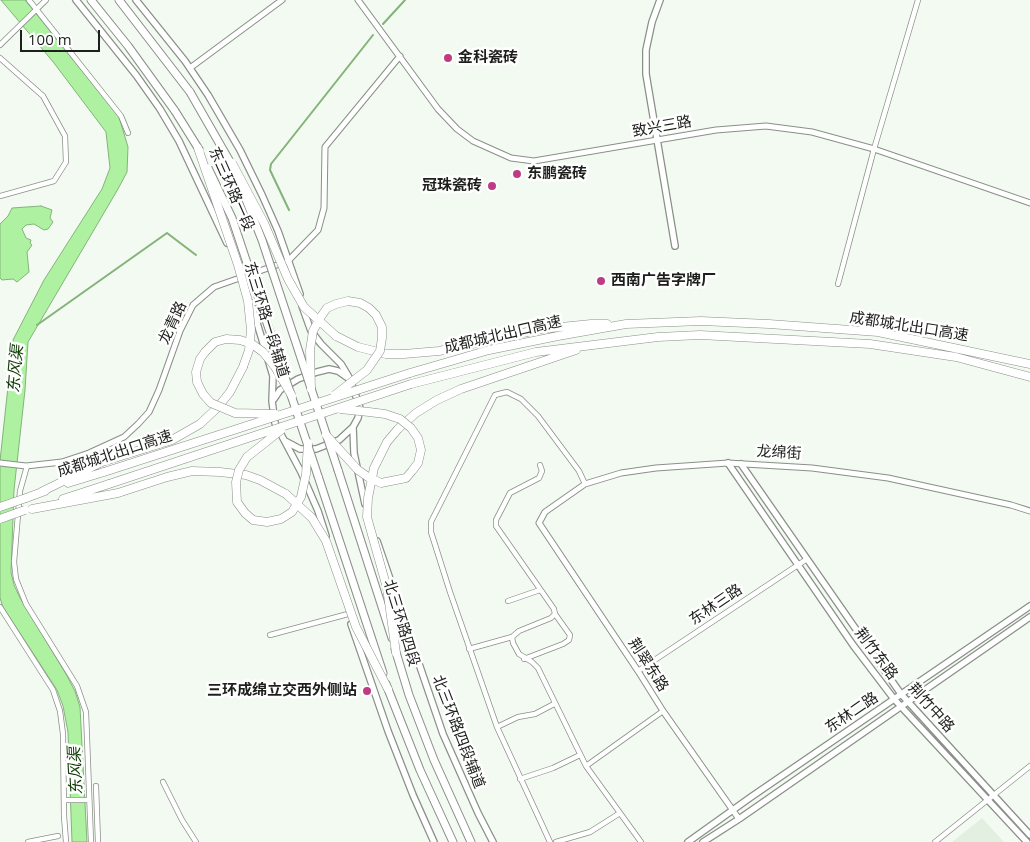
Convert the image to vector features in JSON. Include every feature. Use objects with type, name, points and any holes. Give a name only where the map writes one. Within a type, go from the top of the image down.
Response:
[{"type":"highway","points":[[85,0],[128,46]]},
{"type":"highway","name":"东三环路一段","points":[[91,0],[128,46],[175,111],[198,148],[232,218],[308,443]]},
{"type":"highway","name":"东三环路一段","points":[[119,0],[190,92],[232,163],[262,240],[317,408]]},
{"type":"highway","points":[[41,492],[102,462],[172,440],[200,424],[218,407],[230,392],[243,367],[249,350],[251,330],[248,301],[238,265],[198,148]]},
{"type":"highway","points":[[232,163],[264,223],[288,279],[304,307],[336,336],[358,348],[386,354],[439,351],[540,329],[591,324],[626,324]]},
{"type":"highway","points":[[311,389],[310,350],[313,331],[327,308],[348,301],[360,303],[376,315],[382,327],[380,351],[367,370],[329,399]]},
{"type":"highway","name":"成都城北出口高速","points":[[0,507],[41,492],[410,373],[489,350],[626,324],[701,321],[878,332],[1030,364]]},
{"type":"highway","name":"成都城北出口高速","points":[[0,519],[410,384],[536,352],[592,344],[700,334],[870,344],[956,357],[1030,378]]},
{"type":"highway","points":[[285,413],[235,413],[211,403],[203,394],[197,382],[196,372],[200,359],[215,342],[226,339],[240,340],[252,344],[263,352],[275,367],[292,396]]},
{"type":"highway","points":[[396,653],[387,588],[367,517],[368,498],[374,468],[387,442],[416,413],[436,400],[461,389],[592,344]]},
{"type":"highway","name":"北三环路四段","points":[[317,408],[409,695],[434,760],[471,842]]},
{"type":"highway","points":[[326,435],[358,470],[381,483],[406,478],[418,462],[420,450],[418,438],[411,428],[400,419],[385,414],[336,409]]},
{"type":"highway","points":[[289,425],[246,457],[236,482],[237,502],[245,513],[254,520],[268,522],[280,519],[292,512],[300,496],[306,474],[308,443]]},
{"type":"highway","points":[[308,443],[392,703],[452,842]]},
{"type":"highway","points":[[29,509],[118,492],[192,471],[246,475],[260,480],[286,494],[312,518],[326,542],[356,627],[388,689]]},
{"type":"main road","name":"东三环路一段辅道","points":[[76,0],[136,75],[160,109],[179,141],[243,277],[273,376],[272,401],[275,423],[283,440]]},
{"type":"main road","points":[[136,0],[190,68],[240,150],[278,231],[311,331],[341,364],[350,379]]},
{"type":"main road","points":[[660,0],[652,22],[646,50],[646,74],[675,246]]},
{"type":"main road","points":[[272,401],[280,390],[298,379],[317,372],[329,369],[350,379]]},
{"type":"main road","name":"北三环路四段辅道","points":[[350,379],[360,408],[358,418],[353,427],[354,453],[364,498],[442,734],[493,842]]},
{"type":"main road","points":[[283,440],[300,449],[316,449],[339,440],[353,427]]},
{"type":"main road","points":[[283,440],[301,472],[318,511],[348,614],[388,731],[434,842]]},
{"type":"main road","name":"荆竹东路","points":[[728,464],[853,646],[894,699],[1027,842]]},
{"type":"main road","name":"荆竹中路","points":[[741,464],[901,694],[1030,834]]},
{"type":"main road","name":"东林二路","points":[[689,841],[1030,606]]},
{"type":"main road","name":"东林二路","points":[[703,842],[1030,617]]},
{"type":"street","points":[[29,0],[121,116],[128,133]]},
{"type":"street","points":[[0,45],[46,0]]},
{"type":"street","points":[[190,68],[282,0]]},
{"type":"street","name":"致兴三路","points":[[358,0],[438,109],[457,129],[473,141],[511,158],[534,161],[716,130],[766,126],[812,132],[874,149],[1030,203]]},
{"type":"street","points":[[838,284],[874,149],[918,0]]},
{"type":"street","name":"龙青路","points":[[0,463],[27,466],[62,462],[89,453],[124,436],[138,424],[148,412],[159,390],[180,331],[193,305],[214,287],[288,261],[318,230],[324,208],[325,147],[400,56]]},
{"type":"street","points":[[0,58],[43,96],[65,136],[66,162],[54,181],[0,196]]},
{"type":"street","points":[[550,842],[497,727],[469,649],[431,532],[431,522],[495,395],[507,392],[521,399],[538,416],[579,471],[585,484]]},
{"type":"street","name":"龙绵街","points":[[539,522],[545,512],[585,484],[621,473],[728,464],[812,468],[888,478],[1012,505],[1030,511]]},
{"type":"street","points":[[524,659],[563,644],[569,640],[570,635],[496,526],[496,520],[510,493],[539,478],[542,471],[540,465]]},
{"type":"street","points":[[27,466],[20,491],[14,562],[16,579],[26,604],[77,686],[86,712],[91,842]]},
{"type":"street","name":"荆翠东路","points":[[539,522],[663,711],[739,819]]},
{"type":"street","name":"东林三路","points":[[638,671],[807,559]]},
{"type":"street","points":[[508,600],[540,590]]},
{"type":"street","points":[[0,607],[53,690],[60,711],[63,734],[66,842]]},
{"type":"street","points":[[270,635],[348,614]]},
{"type":"street","points":[[469,649],[512,637],[519,630],[551,618],[555,614]]},
{"type":"street","points":[[512,637],[519,654],[538,668],[586,766],[641,842]]},
{"type":"street","points":[[497,727],[518,717],[535,714],[554,704]]},
{"type":"street","points":[[586,766],[663,711]]},
{"type":"street","points":[[520,779],[553,768],[580,755]]},
{"type":"street","points":[[935,842],[1030,766]]},
{"type":"street","points":[[163,782],[182,820],[196,842]]},
{"type":"street","points":[[96,786],[98,842]]},
{"type":"street","points":[[64,800],[88,800]]},
{"type":"street","points":[[556,842],[590,832],[620,813]]},
{"type":"street","points":[[28,842],[58,836]]},
{"type":"shaded area","points":[[982,818],[1004,842],[952,842]]},
{"type":"water","name":"东风渠","points":[[1,0],[25,0],[119,117],[128,147],[127,172],[28,342],[25,390],[14,490],[11,572],[14,585],[66,674],[75,691],[80,707],[87,842],[72,842],[68,732],[63,706],[57,690],[3,607],[0,598],[0,461],[13,340],[44,280],[102,189],[110,168],[106,132],[54,63]]},
{"type":"water","points":[[41,206],[52,210],[50,218],[53,222],[48,229],[44,230],[34,224],[26,225],[22,229],[26,238],[31,240],[30,243],[32,245],[27,252],[29,272],[17,282],[13,279],[2,280],[0,278],[0,224],[8,216],[12,208]]},
{"type":"waterway","points":[[383,24],[405,0]]},
{"type":"waterway","points":[[289,210],[270,170],[271,164],[373,35]]},
{"type":"waterway","points":[[37,325],[167,233],[196,255]]},
{"type":"place","name":"金科瓷砖","points":[[448,58]]},
{"type":"place","name":"东鹏瓷砖","points":[[517,174]]},
{"type":"place","name":"冠珠瓷砖","points":[[492,186]]},
{"type":"place","name":"西南广告字牌厂","points":[[601,281]]},
{"type":"place","name":"三环成绵立交西外侧站","points":[[367,691]]}]
